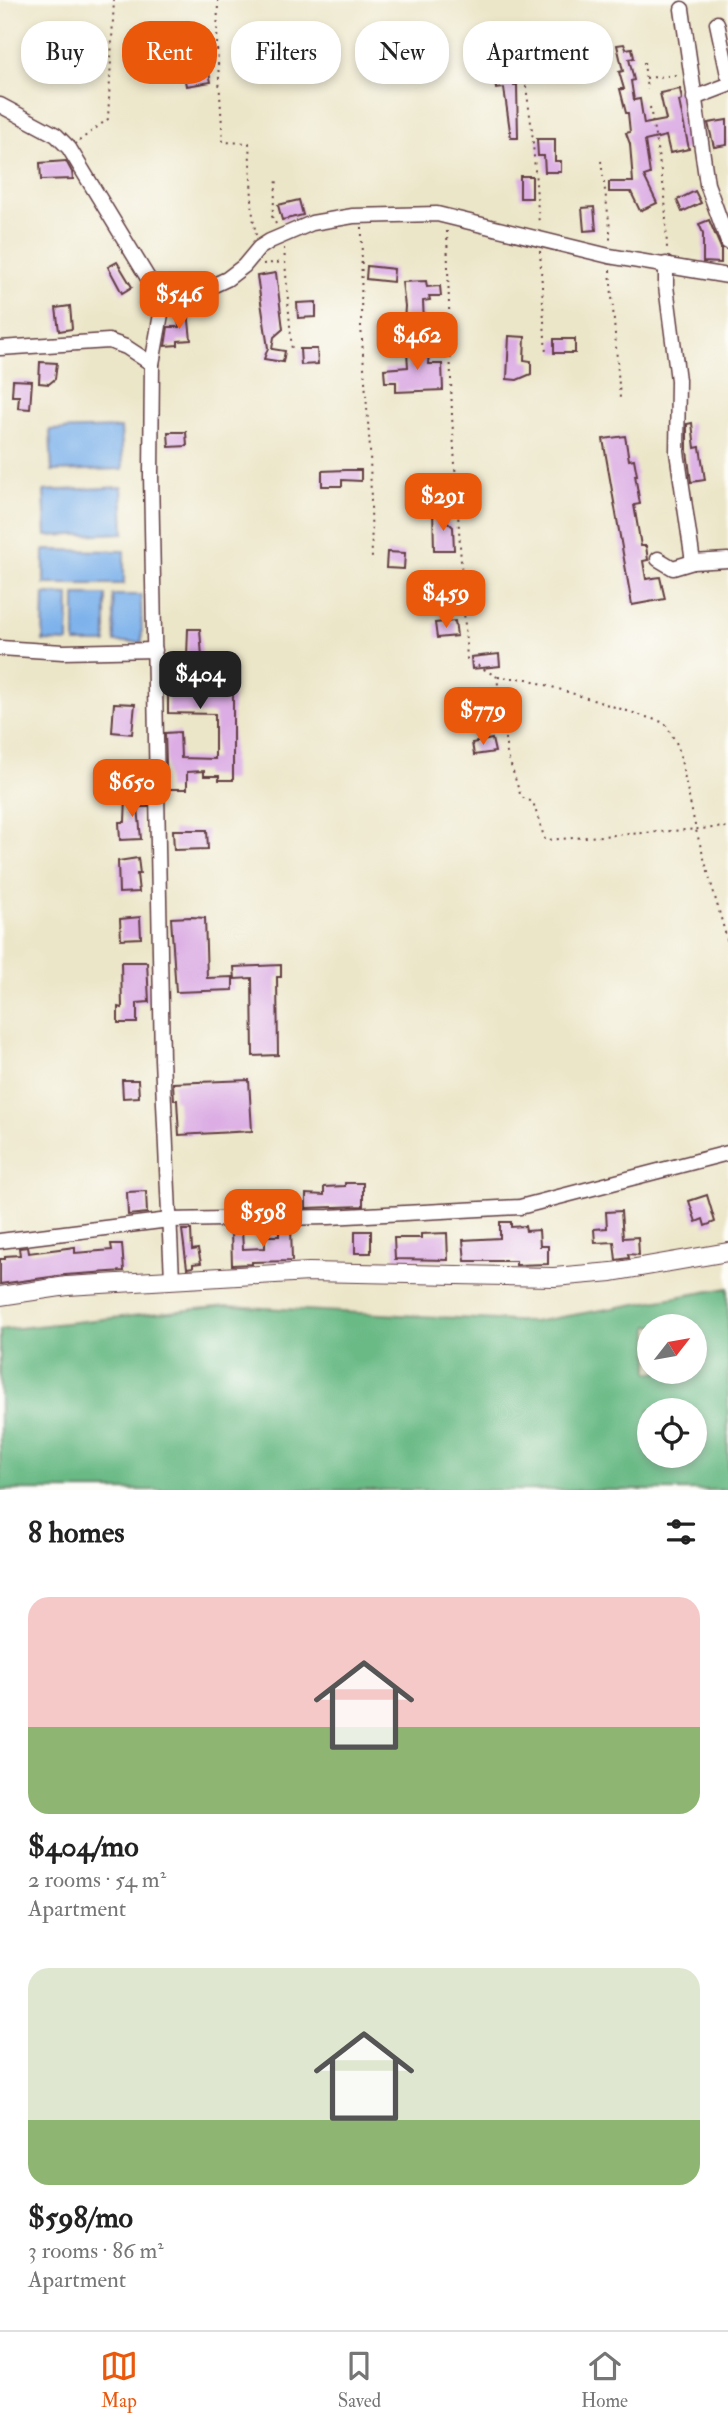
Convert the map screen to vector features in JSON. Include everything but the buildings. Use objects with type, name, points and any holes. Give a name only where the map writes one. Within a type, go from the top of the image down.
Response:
[{"type":"main road","points":[[0,1296],[67,1286],[354,1271],[554,1277],[612,1272],[728,1252]]},
{"type":"street","points":[[682,9],[707,184],[728,242]]},
{"type":"street","points":[[717,23],[728,75]]},
{"type":"street","points":[[694,98],[728,85]]},
{"type":"street","points":[[0,104],[56,135],[69,148],[163,303],[152,364],[151,474],[162,1059],[172,1279]]},
{"type":"street","points":[[163,303],[197,293],[227,279],[244,266],[259,248],[312,223],[362,216],[437,214],[609,256],[728,276]]},
{"type":"street","points":[[666,264],[666,286],[678,380],[677,452],[693,562]]},
{"type":"street","points":[[0,348],[109,341],[126,347],[152,364]]},
{"type":"street","points":[[658,559],[673,568],[693,562],[728,560]]},
{"type":"street","points":[[0,649],[63,652],[155,650]]},
{"type":"street","points":[[0,1241],[169,1220],[329,1217],[520,1207],[728,1153]]},
{"type":"path","points":[[69,148],[108,119],[114,0]]},
{"type":"path","points":[[218,0],[217,47],[223,142],[249,142],[253,217],[259,248]]},
{"type":"path","points":[[644,62],[647,90]]},
{"type":"path","points":[[646,78],[677,75],[691,79]]},
{"type":"path","points":[[526,84],[540,239],[545,355]]},
{"type":"path","points":[[650,107],[665,195],[666,264]]},
{"type":"path","points":[[601,161],[610,228],[609,256],[620,398]]},
{"type":"path","points":[[277,180],[272,216],[283,236],[292,352]]},
{"type":"path","points":[[362,216],[361,326],[370,449],[372,561]]},
{"type":"path","points":[[447,216],[452,416],[467,659],[497,677],[527,679],[665,723],[678,746],[696,830],[728,943]]},
{"type":"path","points":[[263,264],[285,262]]},
{"type":"path","points":[[497,677],[507,753],[521,797],[533,802],[545,840],[610,833],[728,827]]},
{"type":"green space","points":[[728,1288],[728,1490],[0,1490],[0,1330],[226,1306],[533,1322]]},
{"type":"water","points":[[121,428],[123,469],[52,471],[50,430]]},
{"type":"water","points":[[122,487],[124,533],[46,536],[44,491]]},
{"type":"water","points":[[44,550],[124,551],[124,584],[44,584]]},
{"type":"water","points":[[44,594],[69,595],[68,642],[43,641]]},
{"type":"water","points":[[75,595],[106,595],[106,643],[75,643]]},
{"type":"water","points":[[113,595],[141,595],[142,642],[115,642]]}]
